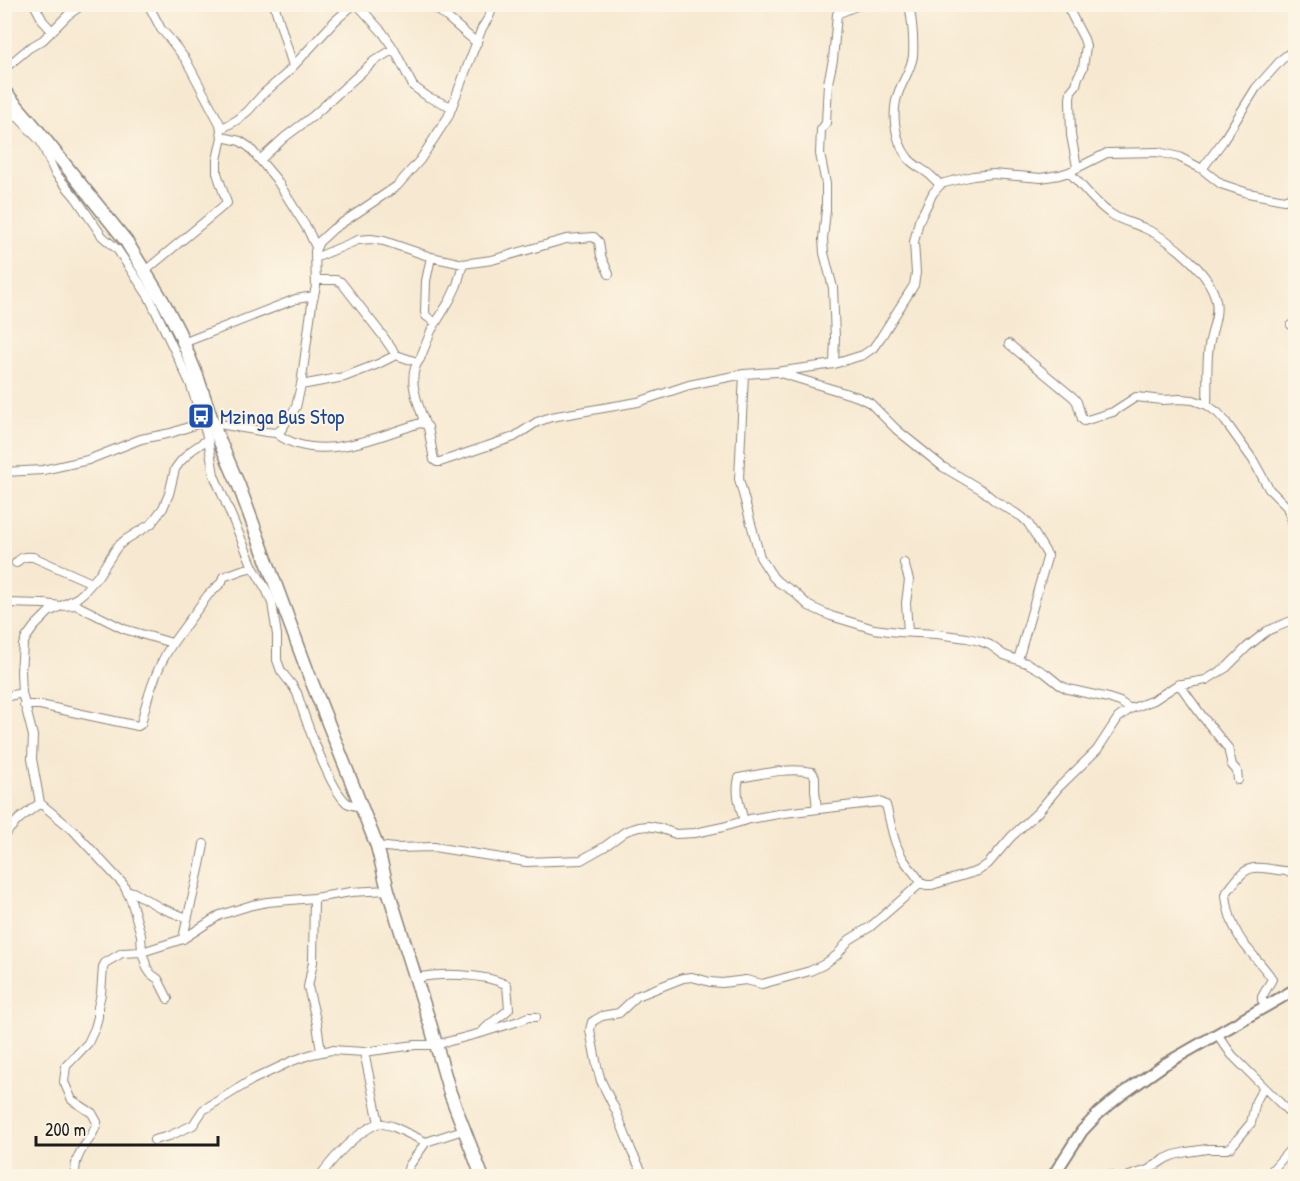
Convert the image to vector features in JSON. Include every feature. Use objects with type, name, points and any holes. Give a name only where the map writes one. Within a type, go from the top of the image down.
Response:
[{"type":"highway","points":[[4,91],[126,241],[164,303],[183,343],[197,376],[208,423],[239,486],[309,675],[377,846],[388,890],[450,1093],[482,1176]]},
{"type":"main road","points":[[1053,1176],[1082,1131],[1121,1095],[1165,1064],[1296,989]]},
{"type":"street","points":[[34,4],[43,21],[52,31]]},
{"type":"street","points":[[4,69],[29,48],[43,40],[68,15],[84,4]]},
{"type":"street","points":[[145,271],[226,203],[217,173],[221,133],[207,98],[186,60],[161,30],[148,4]]},
{"type":"street","points":[[274,4],[293,66]]},
{"type":"street","points":[[221,133],[248,111],[335,21],[356,4],[383,33],[413,86],[428,97],[452,107]]},
{"type":"street","points":[[429,4],[477,43]]},
{"type":"street","points":[[316,247],[326,234],[397,186],[420,160],[448,117],[482,28],[494,4]]},
{"type":"street","points":[[834,364],[833,288],[822,239],[826,210],[826,184],[820,154],[821,130],[826,123],[828,83],[833,60],[837,14],[861,4]]},
{"type":"street","points":[[909,4],[913,55],[899,92],[895,126],[908,159],[931,175],[940,185]]},
{"type":"street","points":[[1066,4],[1086,46],[1083,68],[1076,86],[1071,91],[1070,99],[1071,135],[1077,167]]},
{"type":"street","points":[[1202,169],[1223,141],[1256,88],[1282,59],[1296,48]]},
{"type":"street","points":[[260,160],[374,61],[394,49]]},
{"type":"street","points":[[4,107],[20,119],[41,142],[55,173],[76,198],[102,236],[117,249],[149,297],[208,423],[214,476],[253,567],[272,603],[280,671],[297,693],[334,786],[346,802],[360,807]]},
{"type":"street","points":[[221,133],[245,143],[276,179],[316,247],[315,296],[301,385],[296,407],[281,430],[276,433]]},
{"type":"street","points":[[463,264],[454,292],[430,331],[414,375],[414,390],[428,427],[434,460],[437,462],[514,437],[537,422],[551,417],[638,402],[689,385],[744,374],[834,364],[863,355],[873,348],[914,285],[915,242],[919,221],[927,202],[940,185],[973,176],[1011,175],[1041,178],[1059,176],[1107,153],[1158,152],[1179,157],[1202,169],[1221,184],[1248,193],[1284,200],[1290,198],[1296,191]]},
{"type":"street","points":[[1069,172],[1107,212],[1158,237],[1191,260],[1203,275],[1216,303],[1209,346],[1207,405]]},
{"type":"street","points":[[315,258],[358,240],[371,238],[430,257],[463,264],[492,261],[566,239],[594,237],[599,243],[601,256],[609,274]]},
{"type":"street","points":[[430,257],[426,281],[425,312],[436,322]]},
{"type":"street","points":[[316,280],[341,282],[396,355],[417,362]]},
{"type":"street","points":[[183,343],[296,299],[315,296]]},
{"type":"street","points":[[1009,345],[1074,398],[1084,421],[1113,412],[1136,397],[1193,400],[1207,405],[1225,421],[1253,460],[1269,489],[1287,507],[1296,532]]},
{"type":"street","points":[[301,385],[344,377],[396,355]]},
{"type":"street","points":[[776,372],[865,400],[936,462],[982,490],[1028,523],[1047,558],[1018,660]]},
{"type":"street","points":[[744,374],[739,478],[760,557],[778,582],[794,592],[809,606],[831,616],[874,629],[967,638],[990,645],[1004,655],[1045,674],[1068,689],[1108,698],[1130,709]]},
{"type":"street","points":[[4,472],[43,470],[79,462],[128,446],[141,439],[208,423],[276,433],[301,446],[337,448],[420,423],[425,424]]},
{"type":"street","points":[[168,999],[158,979],[147,968],[142,952],[141,935],[128,892],[118,878],[73,830],[40,803],[32,759],[33,736],[24,705],[21,671],[23,645],[26,638],[49,612],[77,598],[92,583],[117,547],[151,524],[160,513],[169,495],[175,469],[192,450],[208,439]]},
{"type":"street","points":[[16,563],[20,558],[33,557],[92,583]]},
{"type":"street","points":[[904,563],[909,580],[906,603],[908,632]]},
{"type":"street","points":[[24,705],[40,705],[138,726],[141,724],[152,685],[172,643],[206,598],[222,582],[223,577],[253,567]]},
{"type":"street","points":[[4,603],[76,605],[124,628],[172,643]]},
{"type":"street","points":[[377,846],[434,847],[526,862],[581,860],[626,831],[639,827],[648,826],[683,834],[694,833],[784,813],[864,805],[873,802],[886,805],[891,828],[901,855],[921,883],[929,886],[944,883],[978,871],[988,864],[1011,837],[1097,750],[1118,718],[1130,709],[1154,700],[1179,684],[1206,680],[1227,667],[1247,647],[1268,631],[1296,619]]},
{"type":"street","points":[[1179,684],[1228,748],[1238,780]]},
{"type":"street","points":[[4,697],[22,693]]},
{"type":"street","points":[[744,821],[738,800],[739,778],[757,774],[795,770],[812,772],[816,777],[817,809]]},
{"type":"street","points":[[4,835],[19,819],[40,803]]},
{"type":"street","points":[[183,939],[204,844]]},
{"type":"street","points":[[1267,1006],[1262,997],[1272,980],[1240,938],[1230,917],[1226,895],[1242,873],[1248,869],[1296,871]]},
{"type":"street","points":[[644,1176],[601,1081],[590,1029],[595,1020],[602,1016],[619,1013],[637,996],[683,978],[692,977],[722,983],[746,980],[762,984],[810,971],[837,955],[849,940],[870,927],[921,883]]},
{"type":"street","points":[[75,1176],[78,1155],[91,1138],[97,1122],[92,1113],[72,1100],[64,1082],[65,1068],[88,1043],[95,1028],[105,963],[122,953],[142,952],[183,939],[220,915],[252,905],[351,892],[388,890]]},
{"type":"street","points":[[128,892],[133,892],[161,908],[187,918]]},
{"type":"street","points":[[314,898],[313,962],[308,987],[321,1052]]},
{"type":"street","points":[[416,978],[462,975],[495,980],[507,985],[508,1009],[481,1033]]},
{"type":"street","points":[[154,1140],[192,1125],[203,1110],[252,1080],[292,1061],[321,1052],[344,1050],[364,1052],[416,1045],[435,1045],[519,1022],[528,1017],[536,1017]]},
{"type":"street","points":[[1217,1034],[1232,1055],[1296,1119]]},
{"type":"street","points":[[364,1052],[379,1124]]},
{"type":"street","points":[[1129,1176],[1148,1170],[1174,1155],[1231,1147],[1251,1123],[1256,1101],[1264,1087]]},
{"type":"street","points":[[320,1176],[349,1143],[363,1132],[379,1124],[386,1124],[426,1142]]},
{"type":"street","points":[[406,1176],[409,1166],[426,1142],[463,1130]]},
{"type":"street","points":[[1270,1175],[1296,1143]]},
{"type":"street","points":[[1100,1176],[1111,1176]]},
{"type":"place","name":"Mzinga Bus Stop","points":[[201,416]]}]
